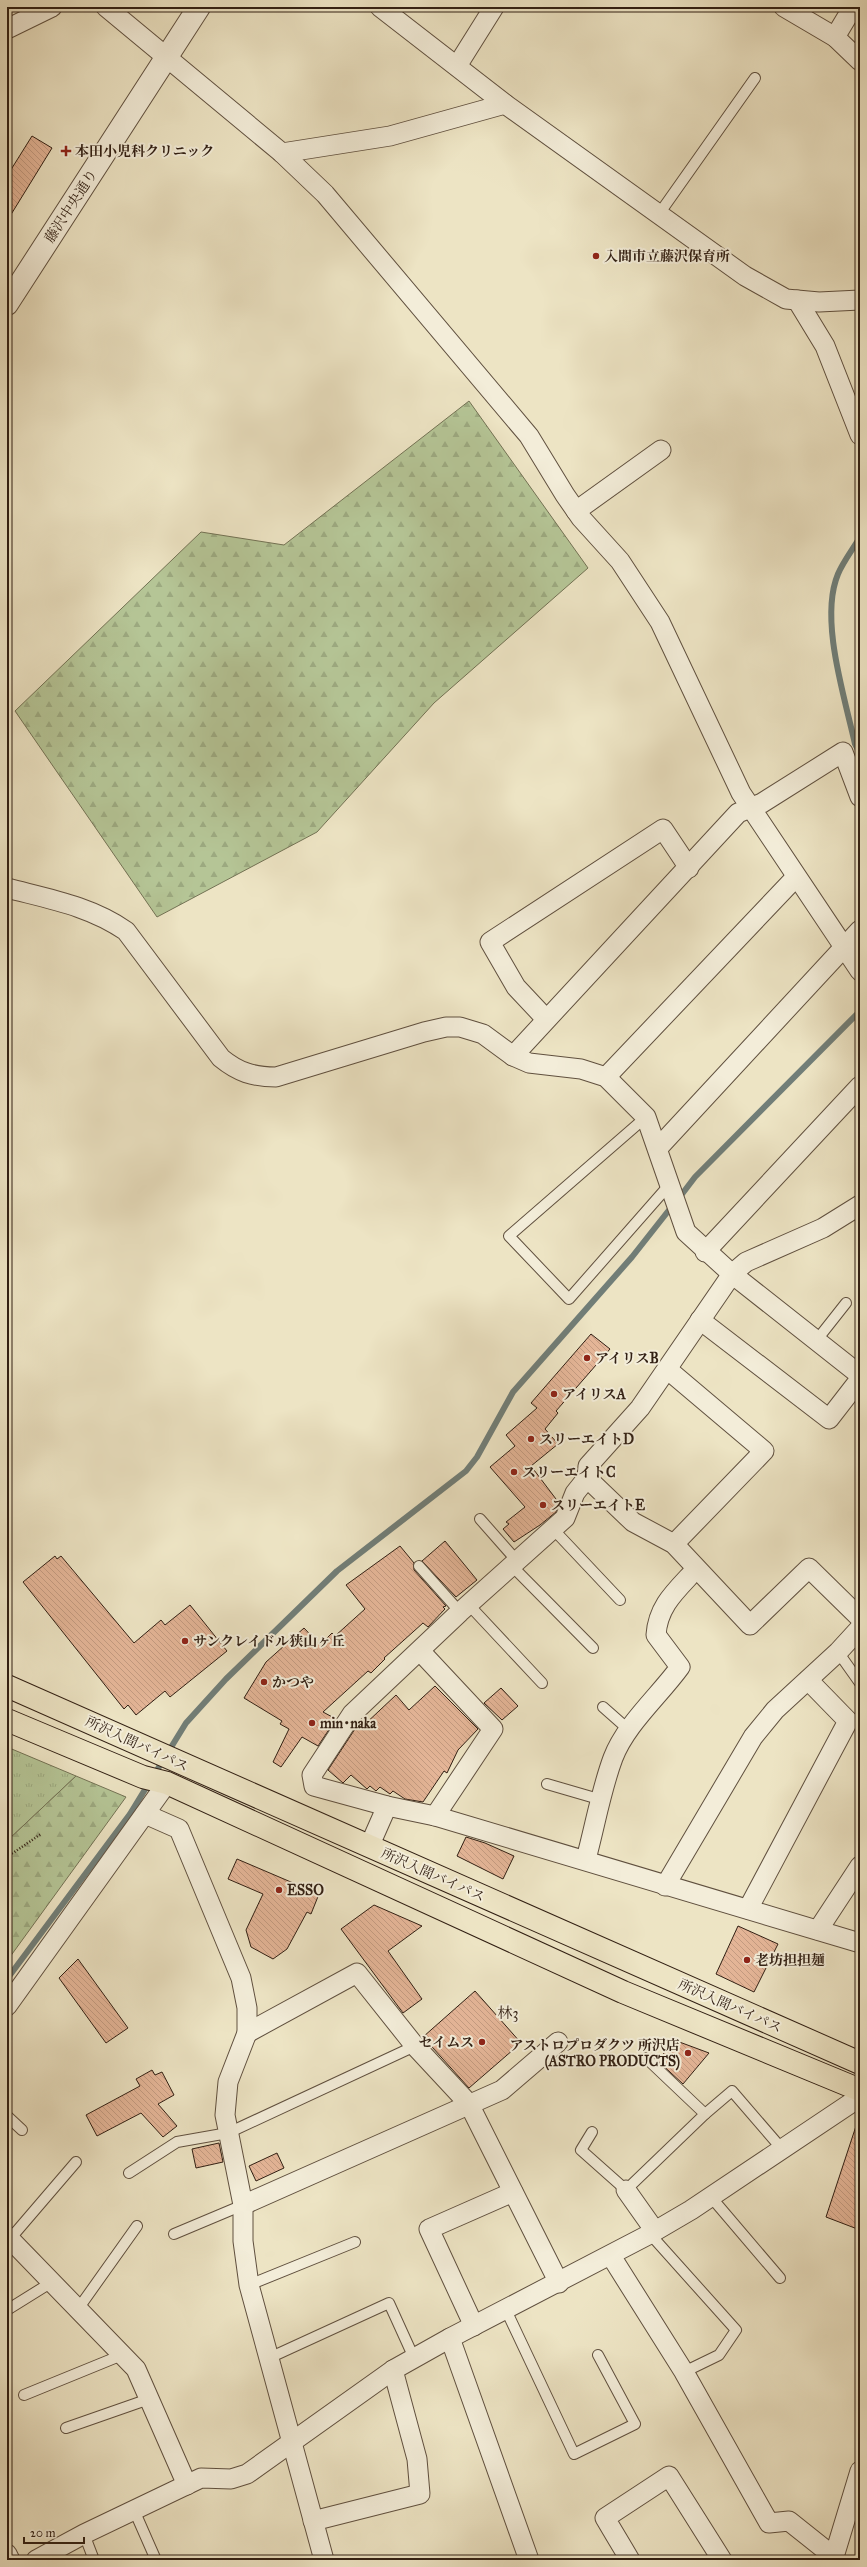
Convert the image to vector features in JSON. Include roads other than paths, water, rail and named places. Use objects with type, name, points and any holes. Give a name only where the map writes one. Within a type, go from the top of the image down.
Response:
[{"type":"highway","name":"所沢入間バイパス","points":[[7,1686],[160,1756],[860,2063]]},
{"type":"highway","name":"所沢入間バイパス","points":[[7,1720],[143,1777],[166,1783],[623,1992],[860,2090]]},
{"type":"street","points":[[7,29],[52,7]]},
{"type":"street","points":[[106,7],[168,56],[282,153],[326,194],[528,436],[576,511],[620,562],[660,622],[749,808],[860,971]]},
{"type":"street","name":"藤沢中央通り","points":[[7,304],[199,7]]},
{"type":"street","points":[[380,7],[505,104],[745,276],[786,299],[819,302],[860,300]]},
{"type":"street","points":[[457,66],[494,7]]},
{"type":"street","points":[[784,7],[834,37],[860,61]]},
{"type":"street","points":[[834,37],[853,7]]},
{"type":"street","points":[[282,153],[390,136],[505,104]]},
{"type":"street","points":[[797,300],[825,346],[859,429]]},
{"type":"street","points":[[576,511],[661,450]]},
{"type":"street","points":[[513,1056],[689,868],[738,813],[762,803],[843,752],[860,797]]},
{"type":"street","points":[[546,1019],[516,987],[490,942],[663,829],[689,868]]},
{"type":"street","points":[[606,1077],[796,877]]},
{"type":"street","points":[[7,888],[87,908],[108,918],[126,931],[221,1058],[235,1069],[255,1077],[276,1077],[424,1032],[446,1027],[460,1027],[483,1034],[513,1056],[529,1063],[581,1069],[606,1077],[646,1117],[686,1232],[705,1252],[860,1375]]},
{"type":"street","points":[[658,1148],[860,930]]},
{"type":"street","points":[[705,1252],[860,1086]]},
{"type":"street","points":[[859,1207],[823,1228],[746,1262],[732,1274],[640,1408],[588,1466],[587,1478],[575,1493],[565,1518],[465,1608],[352,1714],[312,1775],[314,1786],[387,1806],[434,1816],[586,1859],[665,1886],[860,1943]]},
{"type":"street","points":[[700,1320],[830,1419],[860,1378]]},
{"type":"street","points":[[667,1369],[764,1452],[674,1544]]},
{"type":"street","points":[[587,1478],[634,1522],[674,1544],[750,1625],[809,1568],[860,1618]]},
{"type":"street","points":[[586,1859],[614,1758],[629,1730],[662,1692],[680,1667],[656,1634],[657,1621],[665,1602],[696,1569]]},
{"type":"street","points":[[665,1886],[753,1737],[775,1710],[838,1652],[860,1628]]},
{"type":"street","points":[[420,1651],[493,1729],[434,1816]]},
{"type":"street","points":[[748,1910],[848,1721],[808,1680]]},
{"type":"street","points":[[7,2006],[166,1783]]},
{"type":"street","points":[[369,1847],[387,1806]]},
{"type":"street","points":[[145,1814],[179,1828],[241,1978],[247,2008],[247,2033],[228,2082],[225,2115],[243,2205],[243,2241],[249,2285],[324,2560]]},
{"type":"street","points":[[818,1930],[860,1866]]},
{"type":"street","points":[[247,2033],[357,1973],[415,2046],[469,2104],[559,2283]]},
{"type":"street","points":[[243,2205],[502,2090],[558,2042]]},
{"type":"street","points":[[36,2560],[84,2534],[201,2478],[231,2479],[248,2474],[393,2370],[450,2338],[559,2283],[653,2233],[711,2197],[860,2097]]},
{"type":"street","points":[[626,2190],[653,2233]]},
{"type":"street","points":[[474,2326],[429,2230],[513,2192]]},
{"type":"street","points":[[9,2237],[136,2369],[187,2485]]},
{"type":"street","points":[[611,2256],[684,2372],[769,2523],[789,2521],[833,2558],[860,2475]]},
{"type":"street","points":[[450,2338],[529,2560]]},
{"type":"street","points":[[314,2521],[420,2494],[417,2458],[393,2370]]},
{"type":"street","points":[[630,2560],[605,2518],[669,2476],[722,2560]]},
{"type":"street","points":[[7,2554],[10,2560]]},
{"type":"lane","points":[[659,214],[755,78]]},
{"type":"lane","points":[[646,1117],[508,1236],[569,1299],[671,1187]]},
{"type":"lane","points":[[816,1341],[846,1303]]},
{"type":"lane","points":[[480,1519],[515,1564],[593,1648]]},
{"type":"lane","points":[[553,1529],[620,1600]]},
{"type":"lane","points":[[419,1566],[465,1608],[542,1683]]},
{"type":"lane","points":[[838,1652],[860,1684]]},
{"type":"lane","points":[[604,1707],[629,1730]]},
{"type":"lane","points":[[547,1784],[602,1800]]},
{"type":"lane","points":[[129,2173],[177,2142],[228,2133],[415,2046]]},
{"type":"lane","points":[[646,2058],[705,2114]]},
{"type":"lane","points":[[592,2132],[580,2150],[626,2190],[705,2114],[732,2091],[782,2149]]},
{"type":"lane","points":[[7,2116],[22,2130]]},
{"type":"lane","points":[[9,2237],[76,2162]]},
{"type":"lane","points":[[711,2197],[780,2278]]},
{"type":"lane","points":[[174,2234],[243,2205]]},
{"type":"lane","points":[[78,2309],[137,2226]]},
{"type":"lane","points":[[653,2233],[736,2330],[719,2355],[684,2372]]},
{"type":"lane","points":[[249,2285],[355,2242]]},
{"type":"lane","points":[[7,2310],[52,2282]]},
{"type":"lane","points":[[269,2358],[389,2303],[414,2358]]},
{"type":"lane","points":[[506,2310],[574,2454],[635,2424],[598,2354]]},
{"type":"lane","points":[[24,2395],[122,2355]]},
{"type":"lane","points":[[66,2428],[149,2398]]},
{"type":"lane","points":[[134,2510],[156,2560]]},
{"type":"lane","points":[[84,2534],[94,2560]]},
{"type":"waterway","points":[[860,537],[838,574],[833,592],[831,613],[832,635],[840,682],[855,744],[860,754]]},
{"type":"waterway","points":[[679,1198],[695,1177],[860,1011]]},
{"type":"waterway","points":[[154,1775],[186,1723],[226,1679],[337,1571],[466,1471],[477,1457],[513,1392],[632,1257],[673,1205]]},
{"type":"waterway","points":[[7,1979],[130,1814],[149,1783]]},
{"type":"place","name":"本田小児科クリニック","points":[[66,151]]},
{"type":"place","name":"入間市立藤沢保育所","points":[[596,256]]},
{"type":"place","name":"アイリスB","points":[[587,1358]]},
{"type":"place","name":"アイリスA","points":[[554,1394]]},
{"type":"place","name":"スリーエイトD","points":[[531,1439]]},
{"type":"place","name":"スリーエイトC","points":[[514,1472]]},
{"type":"place","name":"スリーエイトE","points":[[543,1505]]},
{"type":"place","name":"サンクレイドル狭山ヶ丘","points":[[185,1641]]},
{"type":"place","name":"かつや","points":[[264,1682]]},
{"type":"place","name":"min･naka","points":[[312,1723]]},
{"type":"place","name":"ESSO","points":[[279,1890]]},
{"type":"place","name":"老坊担担麺","points":[[747,1960]]},
{"type":"place","name":"セイムス","points":[[482,2042]]},
{"type":"place","name":"アストロプロダクツ 所沢店 (ASTRO PRODUCTS)","points":[[688,2053]]},
{"type":"district","name":"林3","points":[[508,2013]]}]
